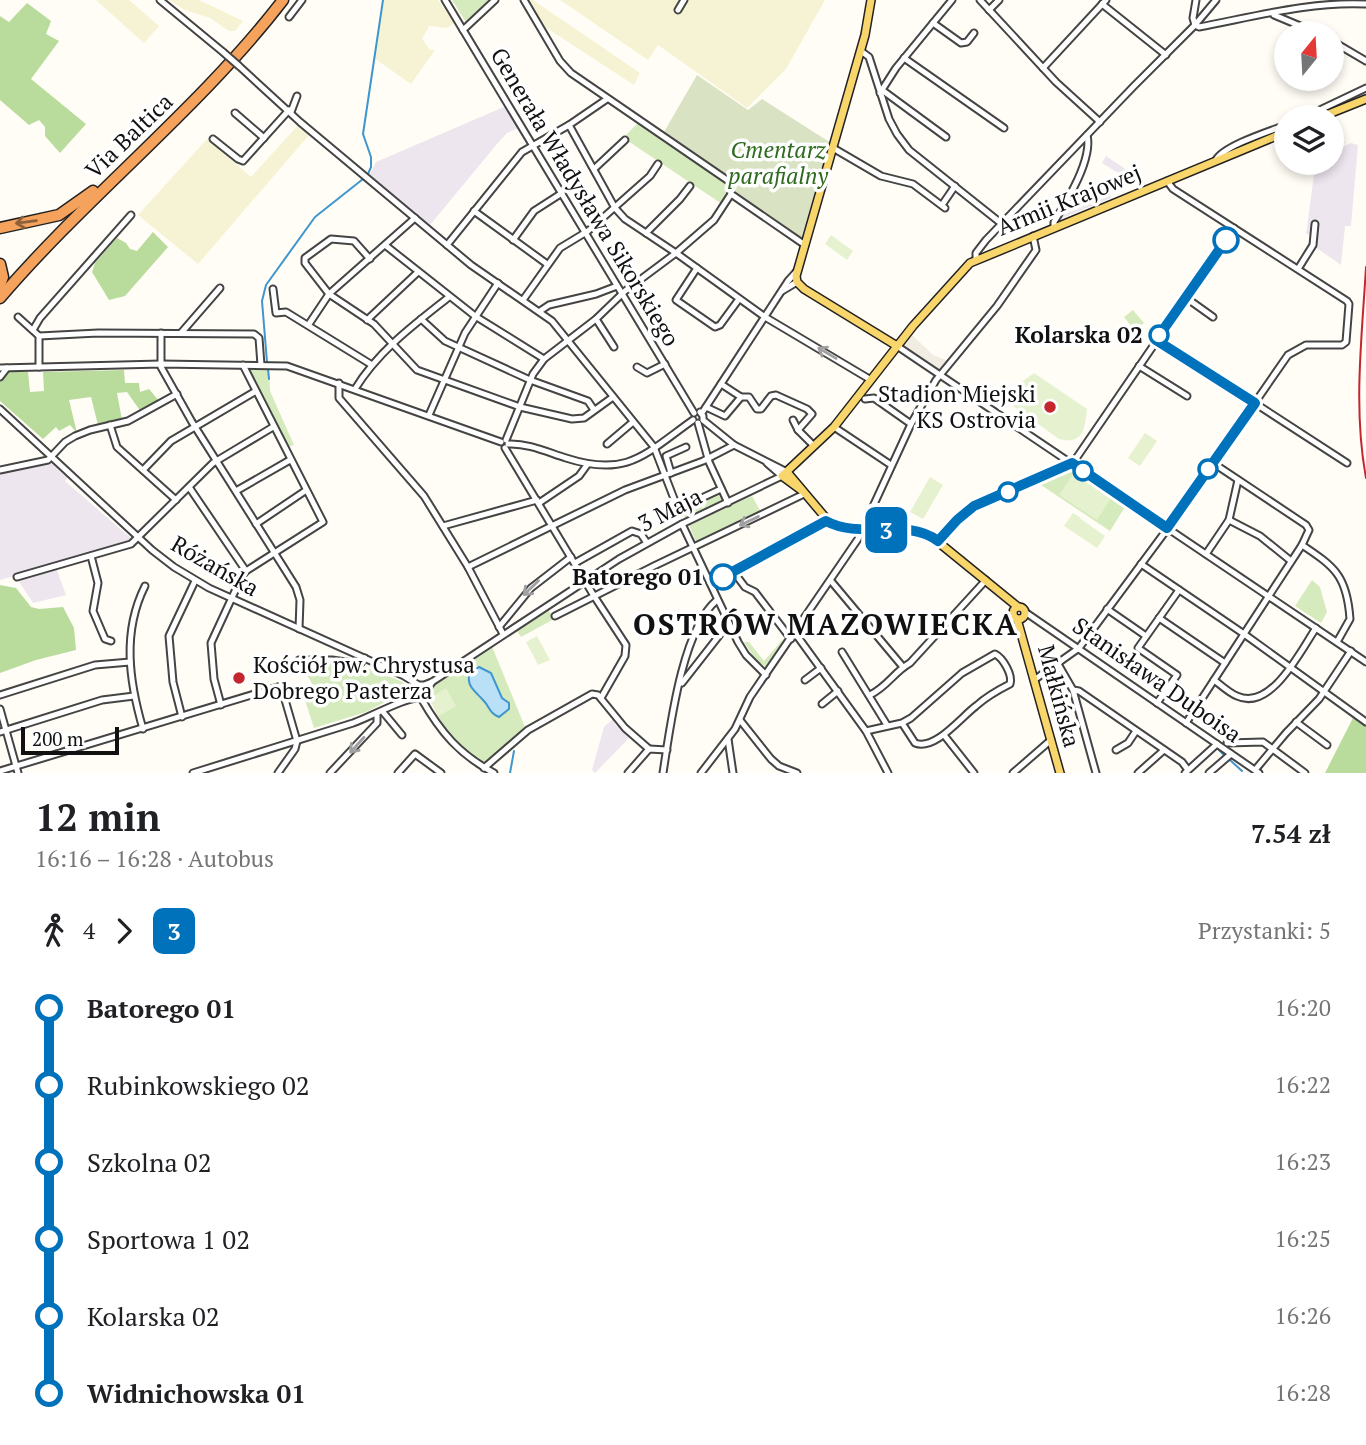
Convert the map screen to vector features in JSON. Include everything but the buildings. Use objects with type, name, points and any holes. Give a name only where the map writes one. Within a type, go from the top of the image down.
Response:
[{"type":"highway","name":"Via Baltica","points":[[0,290],[93,191],[206,81],[277,0]]},
{"type":"highway","name":"Via Baltica","points":[[0,298],[76,216],[226,67],[284,0]]},
{"type":"highway","points":[[0,228],[59,215],[93,191]]},
{"type":"highway","points":[[0,264],[3,277],[0,285]]},
{"type":"main road","points":[[871,0],[861,51],[797,271],[797,282],[804,289],[897,346]]},
{"type":"main road","points":[[1344,108],[1366,99]]},
{"type":"main road","name":"Armii Krajowej","points":[[897,346],[954,278],[976,260],[1274,137]]},
{"type":"main road","name":"3 Maja","points":[[784,474],[834,427],[897,346]]},
{"type":"main road","points":[[784,474],[803,492],[826,521],[838,526],[862,529],[920,531],[938,541],[1008,598],[1020,613]]},
{"type":"main road","name":"Małkińska","points":[[1020,613],[1021,630],[1060,773]]},
{"type":"street","points":[[160,0],[447,245],[549,318],[654,447],[669,474]]},
{"type":"street","points":[[289,17],[302,0]]},
{"type":"street","name":"Generała Władysława Sikorskiego","points":[[445,0],[698,418],[707,458],[728,503]]},
{"type":"street","points":[[463,30],[495,0]]},
{"type":"street","points":[[505,443],[530,380],[544,359],[714,220],[731,194],[730,182],[607,99],[564,66],[524,0]]},
{"type":"street","points":[[678,10],[684,0]]},
{"type":"street","points":[[881,91],[904,58],[952,0]]},
{"type":"street","points":[[980,0],[1100,122]]},
{"type":"street","points":[[989,10],[999,0]]},
{"type":"street","points":[[1195,25],[1193,18],[1196,0]]},
{"type":"street","points":[[976,260],[978,250],[1002,224],[1216,0]]},
{"type":"street","points":[[1044,68],[1104,2],[1166,55]]},
{"type":"street","points":[[1195,25],[1199,27],[1235,19],[1349,3],[1366,4]]},
{"type":"street","points":[[1271,14],[1288,21]]},
{"type":"street","points":[[933,23],[961,43],[974,33]]},
{"type":"street","points":[[1344,48],[1366,61]]},
{"type":"street","points":[[861,51],[869,57],[897,134],[909,150],[1002,224]]},
{"type":"street","points":[[904,58],[1004,128]]},
{"type":"street","points":[[1330,105],[1366,88]]},
{"type":"street","points":[[881,91],[946,137]]},
{"type":"street","points":[[213,139],[243,161],[290,111],[297,96]]},
{"type":"street","points":[[447,245],[522,152],[607,99]]},
{"type":"street","points":[[235,113],[264,138]]},
{"type":"street","points":[[569,125],[615,208],[625,219],[765,317],[871,380]]},
{"type":"street","points":[[1216,160],[1229,149],[1274,130]]},
{"type":"street","points":[[1054,227],[1054,222],[1084,164],[1087,135]]},
{"type":"street","points":[[594,169],[625,140]]},
{"type":"street","points":[[833,148],[881,177],[908,182],[944,206],[955,186]]},
{"type":"street","points":[[523,300],[560,247],[585,233],[615,208],[650,176],[658,164]]},
{"type":"street","points":[[1034,680],[1079,648],[1167,528],[1284,360],[1294,350],[1313,344],[1345,344],[1348,302],[1173,189],[1167,181]]},
{"type":"street","points":[[646,233],[690,186]]},
{"type":"street","points":[[513,240],[534,211],[562,193]]},
{"type":"street","points":[[731,194],[806,245]]},
{"type":"street","points":[[474,211],[547,264]]},
{"type":"street","points":[[33,330],[40,318],[131,215]]},
{"type":"street","points":[[309,324],[329,294],[415,218]]},
{"type":"street","points":[[1298,269],[1313,245],[1315,224]]},
{"type":"street","points":[[938,541],[974,506],[1072,463],[1234,228]]},
{"type":"street","points":[[701,773],[728,739],[750,697],[858,539],[911,424],[939,374],[997,306],[1036,250],[1033,236]]},
{"type":"street","points":[[370,259],[354,241],[331,239],[305,258],[305,263],[329,294],[367,320],[418,370],[520,407],[578,419],[584,418],[613,397]]},
{"type":"street","points":[[385,245],[475,316],[544,359]]},
{"type":"street","points":[[676,300],[697,268]]},
{"type":"street","points":[[0,377],[4,368],[161,364],[291,367],[505,443],[526,445],[587,465],[608,467],[623,464],[698,418],[797,271]]},
{"type":"street","points":[[367,320],[418,272]]},
{"type":"street","points":[[788,281],[797,282]]},
{"type":"street","points":[[782,291],[797,282]]},
{"type":"street","points":[[429,415],[458,347],[498,283]]},
{"type":"street","points":[[540,311],[549,305],[596,295],[617,286]]},
{"type":"street","points":[[181,333],[220,288]]},
{"type":"street","points":[[273,289],[276,313],[286,312],[309,324],[372,365]]},
{"type":"street","points":[[670,295],[715,327],[720,325],[739,299]]},
{"type":"street","points":[[355,389],[392,343],[449,297]]},
{"type":"street","points":[[1185,297],[1213,317]]},
{"type":"street","points":[[18,317],[39,336],[39,367]]},
{"type":"street","points":[[421,319],[434,333],[458,347],[530,380],[588,401],[594,410]]},
{"type":"street","points":[[596,319],[614,347]]},
{"type":"street","points":[[161,333],[161,364],[194,426],[299,593],[299,629]]},
{"type":"street","points":[[39,336],[257,334],[260,338],[261,365]]},
{"type":"street","points":[[1156,340],[1347,463]]},
{"type":"street","points":[[897,346],[1366,662]]},
{"type":"street","points":[[637,367],[648,373],[665,364]]},
{"type":"street","points":[[221,705],[214,679],[211,643],[246,571],[323,522],[243,365]]},
{"type":"street","points":[[1139,366],[1187,396]]},
{"type":"street","points":[[339,383],[339,398],[418,488],[443,526],[503,634]]},
{"type":"street","points":[[721,384],[741,397],[749,397],[757,409],[761,409],[771,396],[776,395],[807,409],[812,414],[797,430]]},
{"type":"street","points":[[143,470],[171,441],[256,391]]},
{"type":"street","points":[[0,470],[52,457],[65,442],[75,436],[128,421],[177,394]]},
{"type":"street","points":[[706,407],[725,416],[741,397]]},
{"type":"street","points":[[865,399],[874,398],[911,424]]},
{"type":"street","name":"Różańska","points":[[0,409],[139,538],[195,581],[365,659],[418,690]]},
{"type":"street","points":[[698,418],[734,445],[784,474]]},
{"type":"street","points":[[793,420],[797,430],[814,446]]},
{"type":"street","points":[[607,444],[633,422]]},
{"type":"street","points":[[110,425],[117,447],[176,500]]},
{"type":"street","points":[[17,576],[131,544],[216,460],[273,427]]},
{"type":"street","points":[[834,427],[891,465]]},
{"type":"street","points":[[505,443],[594,596],[625,641],[627,650],[622,664],[601,698]]},
{"type":"street","points":[[468,567],[625,490],[734,445]]},
{"type":"street","points":[[687,447],[666,456],[678,509],[721,489]]},
{"type":"street","points":[[236,491],[290,460]]},
{"type":"street","points":[[767,463],[784,474]]},
{"type":"street","points":[[1186,723],[1302,545],[1309,530],[1306,525],[1213,463]]},
{"type":"street","points":[[443,526],[538,501],[579,476],[587,465]]},
{"type":"street","points":[[772,482],[773,468]]},
{"type":"street","name":"3 Maja","points":[[193,773],[380,713],[406,699],[585,580],[647,543],[784,474]]},
{"type":"street","points":[[1206,554],[1229,520],[1238,480]]},
{"type":"street","points":[[189,487],[246,571]]},
{"type":"street","points":[[256,524],[305,491]]},
{"type":"street","points":[[555,616],[803,492]]},
{"type":"street","points":[[1229,520],[1259,536],[1291,561]]},
{"type":"street","points":[[710,583],[826,521]]},
{"type":"street","points":[[682,524],[746,655],[766,675]]},
{"type":"street","points":[[575,563],[639,527]]},
{"type":"street","points":[[632,531],[640,534],[647,543]]},
{"type":"street","points":[[1302,545],[1329,563],[1341,579],[1350,619],[1337,642]]},
{"type":"street","points":[[91,555],[97,583],[93,611],[105,639],[111,641]]},
{"type":"street","points":[[499,627],[531,588],[571,557]]},
{"type":"street","points":[[1141,564],[1366,722]]},
{"type":"street","points":[[733,571],[745,587],[755,592],[791,639]]},
{"type":"street","points":[[870,695],[887,685],[910,663],[986,580]]},
{"type":"street","points":[[182,717],[174,691],[169,638],[195,581]]},
{"type":"street","points":[[831,581],[903,667]]},
{"type":"street","points":[[144,729],[134,696],[129,641],[134,610],[145,586]]},
{"type":"street","points":[[1157,703],[1177,675],[1138,648],[1179,590]]},
{"type":"street","points":[[663,773],[693,634],[718,600]]},
{"type":"street","points":[[1107,609],[1146,636]]},
{"type":"street","name":"Stanisława Duboisa","points":[[1020,613],[1034,618],[1079,648],[1255,770]]},
{"type":"street","points":[[1159,618],[1225,663]]},
{"type":"street","points":[[680,686],[724,626],[729,623]]},
{"type":"street","points":[[1214,680],[1241,698],[1263,696],[1290,668],[1316,628]]},
{"type":"street","points":[[795,633],[866,731],[888,773]]},
{"type":"street","points":[[1246,773],[1255,770],[1324,692],[1351,651]]},
{"type":"street","points":[[842,652],[887,725]]},
{"type":"street","points":[[866,731],[902,723],[911,718],[962,673],[995,654],[999,656],[1011,677],[1011,682],[972,708],[944,734],[918,745],[902,723]]},
{"type":"street","points":[[299,660],[360,664],[365,659]]},
{"type":"street","points":[[0,695],[95,664],[130,662]]},
{"type":"street","points":[[1058,664],[1073,690],[1096,773]]},
{"type":"street","points":[[805,680],[821,667]]},
{"type":"street","points":[[0,771],[17,770],[281,686],[297,741],[295,749],[278,773]]},
{"type":"street","points":[[418,690],[453,744],[464,755],[494,773]]},
{"type":"street","points":[[1073,690],[1079,691],[1182,762],[1187,772],[1217,744]]},
{"type":"street","points":[[822,704],[838,691]]},
{"type":"street","points":[[484,768],[508,746],[544,720],[592,694],[601,698],[625,728],[649,750],[667,750]]},
{"type":"street","points":[[3,731],[102,700],[134,696]]},
{"type":"street","points":[[0,709],[3,731],[17,770]]},
{"type":"street","points":[[330,773],[377,723],[380,713],[402,735]]},
{"type":"street","points":[[740,720],[771,759],[779,766],[797,773]]},
{"type":"street","points":[[1296,722],[1327,745]]},
{"type":"street","points":[[1116,750],[1128,743],[1136,731]]},
{"type":"street","points":[[944,734],[974,773]]},
{"type":"street","points":[[728,739],[733,773]]},
{"type":"street","points":[[1013,773],[1051,740]]},
{"type":"street","points":[[1227,743],[1263,742],[1305,773]]},
{"type":"street","points":[[628,773],[649,750]]},
{"type":"street","points":[[1138,773],[1164,750]]},
{"type":"street","points":[[398,773],[415,754],[441,773]]},
{"type":"street","points":[[1209,773],[1231,754]]},
{"type":"shaded area","points":[[96,0],[129,0],[159,26],[144,43]]},
{"type":"shaded area","points":[[169,0],[199,0],[243,21],[235,31],[229,31],[210,18],[185,10]]},
{"type":"shaded area","points":[[384,0],[438,0],[454,23],[447,28],[429,26],[422,39],[430,50],[435,50],[411,84],[374,58]]},
{"type":"shaded area","points":[[526,0],[533,0],[640,73],[634,85],[539,23]]},
{"type":"shaded area","points":[[560,0],[825,0],[786,69],[747,108],[658,45],[648,60]]},
{"type":"shaded area","points":[[506,106],[519,128],[507,133],[425,231],[367,180],[376,162]]},
{"type":"shaded area","points":[[299,124],[309,135],[198,264],[138,215],[207,139],[251,177]]},
{"type":"shaded area","points":[[1351,143],[1358,145],[1351,226],[1345,226],[1341,265],[1314,246],[1316,242],[1311,235],[1306,234],[1314,175],[1344,175],[1344,146]]},
{"type":"shaded area","points":[[1106,156],[1146,183],[1139,186],[1102,163]]},
{"type":"shaded area","points":[[1094,184],[1110,193],[1111,198],[1058,218],[1069,200],[1075,204],[1078,200],[1071,196],[1074,189],[1084,195],[1090,192]]},
{"type":"shaded area","points":[[910,333],[933,355],[949,361],[939,373],[901,346]]},
{"type":"shaded area","points":[[49,461],[67,478],[65,481],[134,541],[0,580],[0,472]]},
{"type":"shaded area","points":[[56,568],[66,595],[33,603],[18,580]]},
{"type":"shaded area","points":[[613,719],[616,726],[629,738],[595,773],[592,770],[604,727]]},
{"type":"green space","points":[[452,0],[492,0],[467,24]]},
{"type":"green space","points":[[27,3],[51,21],[46,34],[59,41],[31,79],[86,124],[60,153],[45,136],[45,127],[39,120],[29,125],[0,100],[0,16],[9,22]]},
{"type":"green space","name":"Cmentarz parafialny","points":[[697,75],[748,110],[762,99],[831,143],[803,240],[735,195],[737,185],[664,132]]},
{"type":"green space","points":[[639,122],[727,182],[729,189],[722,204],[628,141],[624,137]]},
{"type":"green space","points":[[153,232],[168,247],[125,296],[109,300],[92,272],[95,263],[117,238],[130,249],[137,251]]},
{"type":"green space","points":[[831,235],[853,251],[847,260],[825,244]]},
{"type":"green space","points":[[1133,310],[1144,323],[1135,331],[1124,317]]},
{"type":"green space","points":[[247,368],[269,368],[270,391],[294,445],[285,448]]},
{"type":"green space","points":[[124,370],[125,383],[139,383],[140,392],[149,389],[160,402],[141,412],[127,392],[117,393],[122,420],[98,425],[91,397],[69,400],[77,433],[70,425],[59,431],[56,427],[43,439],[0,401],[0,382],[8,372],[28,372],[30,392],[44,391],[43,372]]},
{"type":"green space","name":"Stadion Miejski KS Ostrovia","points":[[1034,373],[1087,409],[1079,437],[1074,440],[1059,439],[1013,406],[1015,389]]},
{"type":"green space","points":[[1145,433],[1157,441],[1140,466],[1128,458]]},
{"type":"green space","points":[[1071,470],[1125,507],[1110,531],[1038,483]]},
{"type":"green space","points":[[1074,473],[1111,498],[1097,520],[1059,495]]},
{"type":"green space","points":[[930,477],[943,485],[923,519],[910,512]]},
{"type":"green space","points":[[717,493],[721,502],[685,518],[682,510],[693,505],[704,508],[709,497]]},
{"type":"green space","points":[[752,496],[761,512],[697,544],[689,525]]},
{"type":"green space","points":[[1073,513],[1105,536],[1097,548],[1064,526]]},
{"type":"green space","points":[[1312,580],[1320,587],[1327,612],[1321,623],[1295,606]]},
{"type":"green space","points":[[0,585],[16,588],[31,607],[63,607],[74,628],[76,650],[0,673]]},
{"type":"green space","points":[[548,609],[554,619],[521,637],[516,630]]},
{"type":"green space","points":[[537,636],[550,660],[538,665],[526,642]]},
{"type":"green space","points":[[784,638],[785,642],[767,668],[756,660],[744,642],[749,642],[764,661]]},
{"type":"green space","points":[[491,644],[525,727],[484,764],[465,753],[443,726],[429,697],[431,688],[437,682]]},
{"type":"green space","points":[[300,662],[336,662],[365,667],[403,682],[408,690],[366,712],[314,728],[304,697],[316,691]]},
{"type":"green space","points":[[446,688],[456,706],[439,716],[429,699]]},
{"type":"green space","points":[[1355,714],[1366,722],[1366,773],[1325,773]]},
{"type":"water","points":[[479,667],[491,673],[502,698],[509,703],[509,709],[499,717],[491,712],[470,686],[469,674]]},
{"type":"waterway","points":[[368,174],[371,157],[363,134],[383,0]]},
{"type":"waterway","points":[[267,362],[262,301],[266,285],[315,217],[363,179]]},
{"type":"waterway","points":[[268,369],[269,379]]},
{"type":"waterway","points":[[1219,750],[1225,756]]},
{"type":"waterway","points":[[510,773],[514,751]]},
{"type":"waterway","points":[[1230,760],[1242,771]]},
{"type":"railway","points":[[1366,267],[1359,399],[1366,478]]},
{"type":"bus line","name":"3","points":[[723,577],[826,521],[838,526],[862,529],[920,531],[938,541],[974,506],[1072,463],[1167,528],[1255,403],[1156,340],[1226,240]]},
{"type":"place","name":"Kolarska 02","points":[[1159,335]]},
{"type":"place","name":"Stadion Miejski KS Ostrovia","points":[[1050,407]]},
{"type":"place","name":"Batorego 01","points":[[723,577]]},
{"type":"place","name":"Kościół pw. Chrystusa Dobrego Pasterza","points":[[239,678]]},
{"type":"district","name":"OSTRÓW MAZOWIECKA","points":[[826,625]]}]
